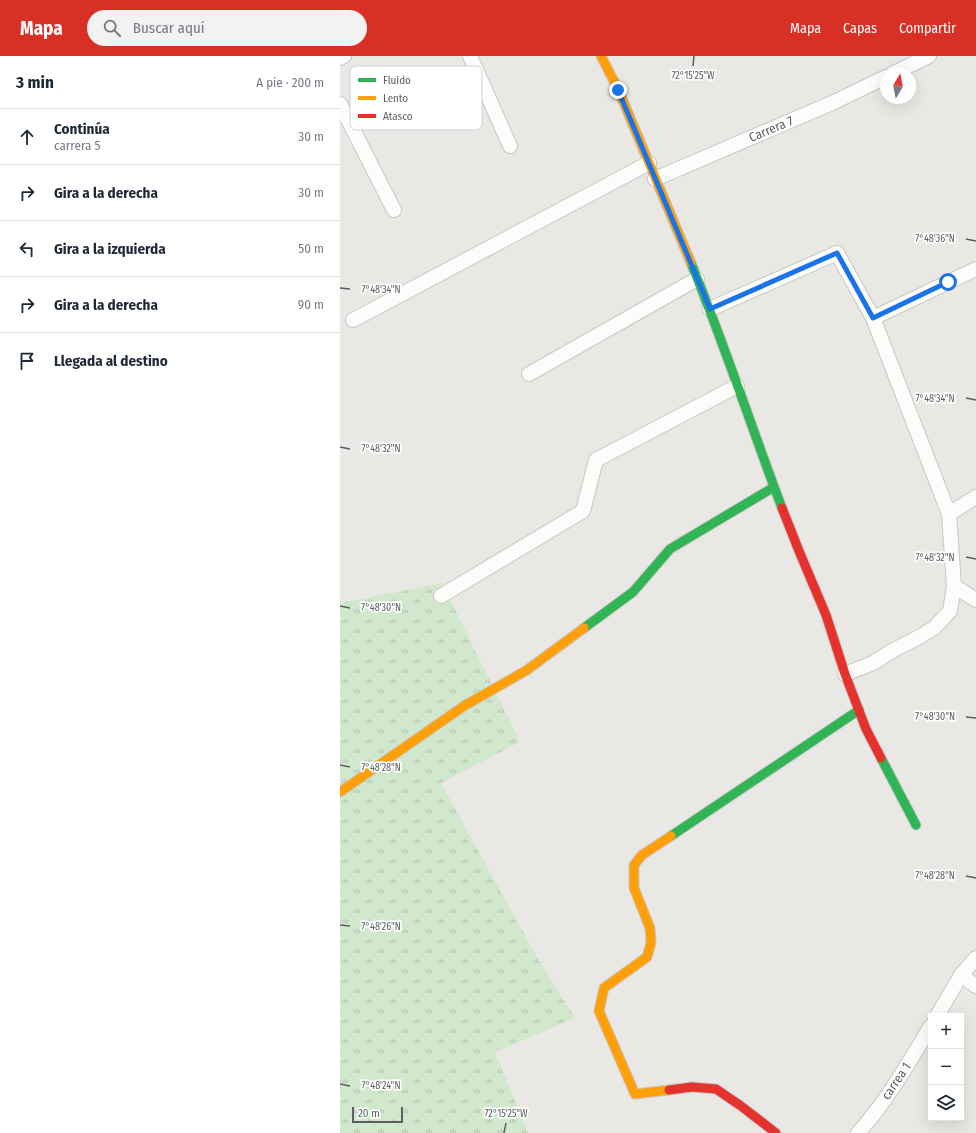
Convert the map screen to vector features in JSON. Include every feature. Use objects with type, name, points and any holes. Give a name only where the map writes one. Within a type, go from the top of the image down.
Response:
[{"type":"street","points":[[340,58],[344,56]]},
{"type":"street","points":[[470,56],[474,66]]},
{"type":"street","points":[[601,56],[618,90],[710,309],[774,487],[826,615],[845,674],[866,729],[916,825]]},
{"type":"street","points":[[904,68],[929,56]]},
{"type":"street","name":"Carrera 7","points":[[655,179],[832,103],[880,80]]},
{"type":"street","points":[[482,83],[510,146]]},
{"type":"street","points":[[340,104],[350,124]]},
{"type":"street","points":[[353,130],[394,210]]},
{"type":"street","points":[[353,320],[649,163]]},
{"type":"street","points":[[710,309],[837,253],[873,318],[949,514],[954,586],[950,611],[934,628],[892,651],[874,663],[845,674]]},
{"type":"street","points":[[873,318],[976,269]]},
{"type":"street","points":[[529,374],[697,278]]},
{"type":"street","points":[[441,596],[583,511],[596,460],[737,386]]},
{"type":"street","points":[[340,792],[464,706],[527,670],[633,592],[670,549],[774,487]]},
{"type":"street","points":[[949,514],[976,497]]},
{"type":"street","points":[[954,586],[976,600]]},
{"type":"street","points":[[776,1133],[716,1089],[692,1087],[635,1094],[599,1011],[604,988],[647,957],[651,944],[650,928],[634,888],[634,865],[642,854],[859,710]]},
{"type":"street","points":[[939,1013],[961,975],[976,958]]},
{"type":"street","points":[[961,975],[976,986]]},
{"type":"street","name":"carrea 1","points":[[858,1133],[875,1112],[928,1031]]},
{"type":"green space","points":[[442,583],[520,742],[441,783],[534,952],[575,1018],[495,1052],[528,1133],[340,1133],[340,603]]},
{"type":"traffic: fast","points":[[691,263],[715,324],[782,508]]},
{"type":"traffic: fast","points":[[584,628],[633,592],[670,549],[774,487]]},
{"type":"traffic: fast","points":[[671,836],[859,710]]},
{"type":"traffic: fast","points":[[881,758],[916,825]]},
{"type":"traffic: slow","points":[[601,56],[618,89],[691,263]]},
{"type":"traffic: slow","points":[[340,792],[464,706],[527,670],[584,628]]},
{"type":"traffic: slow","points":[[669,1090],[635,1094],[599,1011],[604,988],[647,957],[651,943],[650,928],[634,888],[634,865],[642,855],[671,836]]},
{"type":"traffic: jam","points":[[782,508],[826,615],[845,674],[866,729],[881,758]]},
{"type":"traffic: jam","points":[[669,1090],[692,1087],[716,1089],[776,1133]]},
{"type":"route","points":[[618,90],[710,309],[837,253],[873,318],[948,282]]}]
